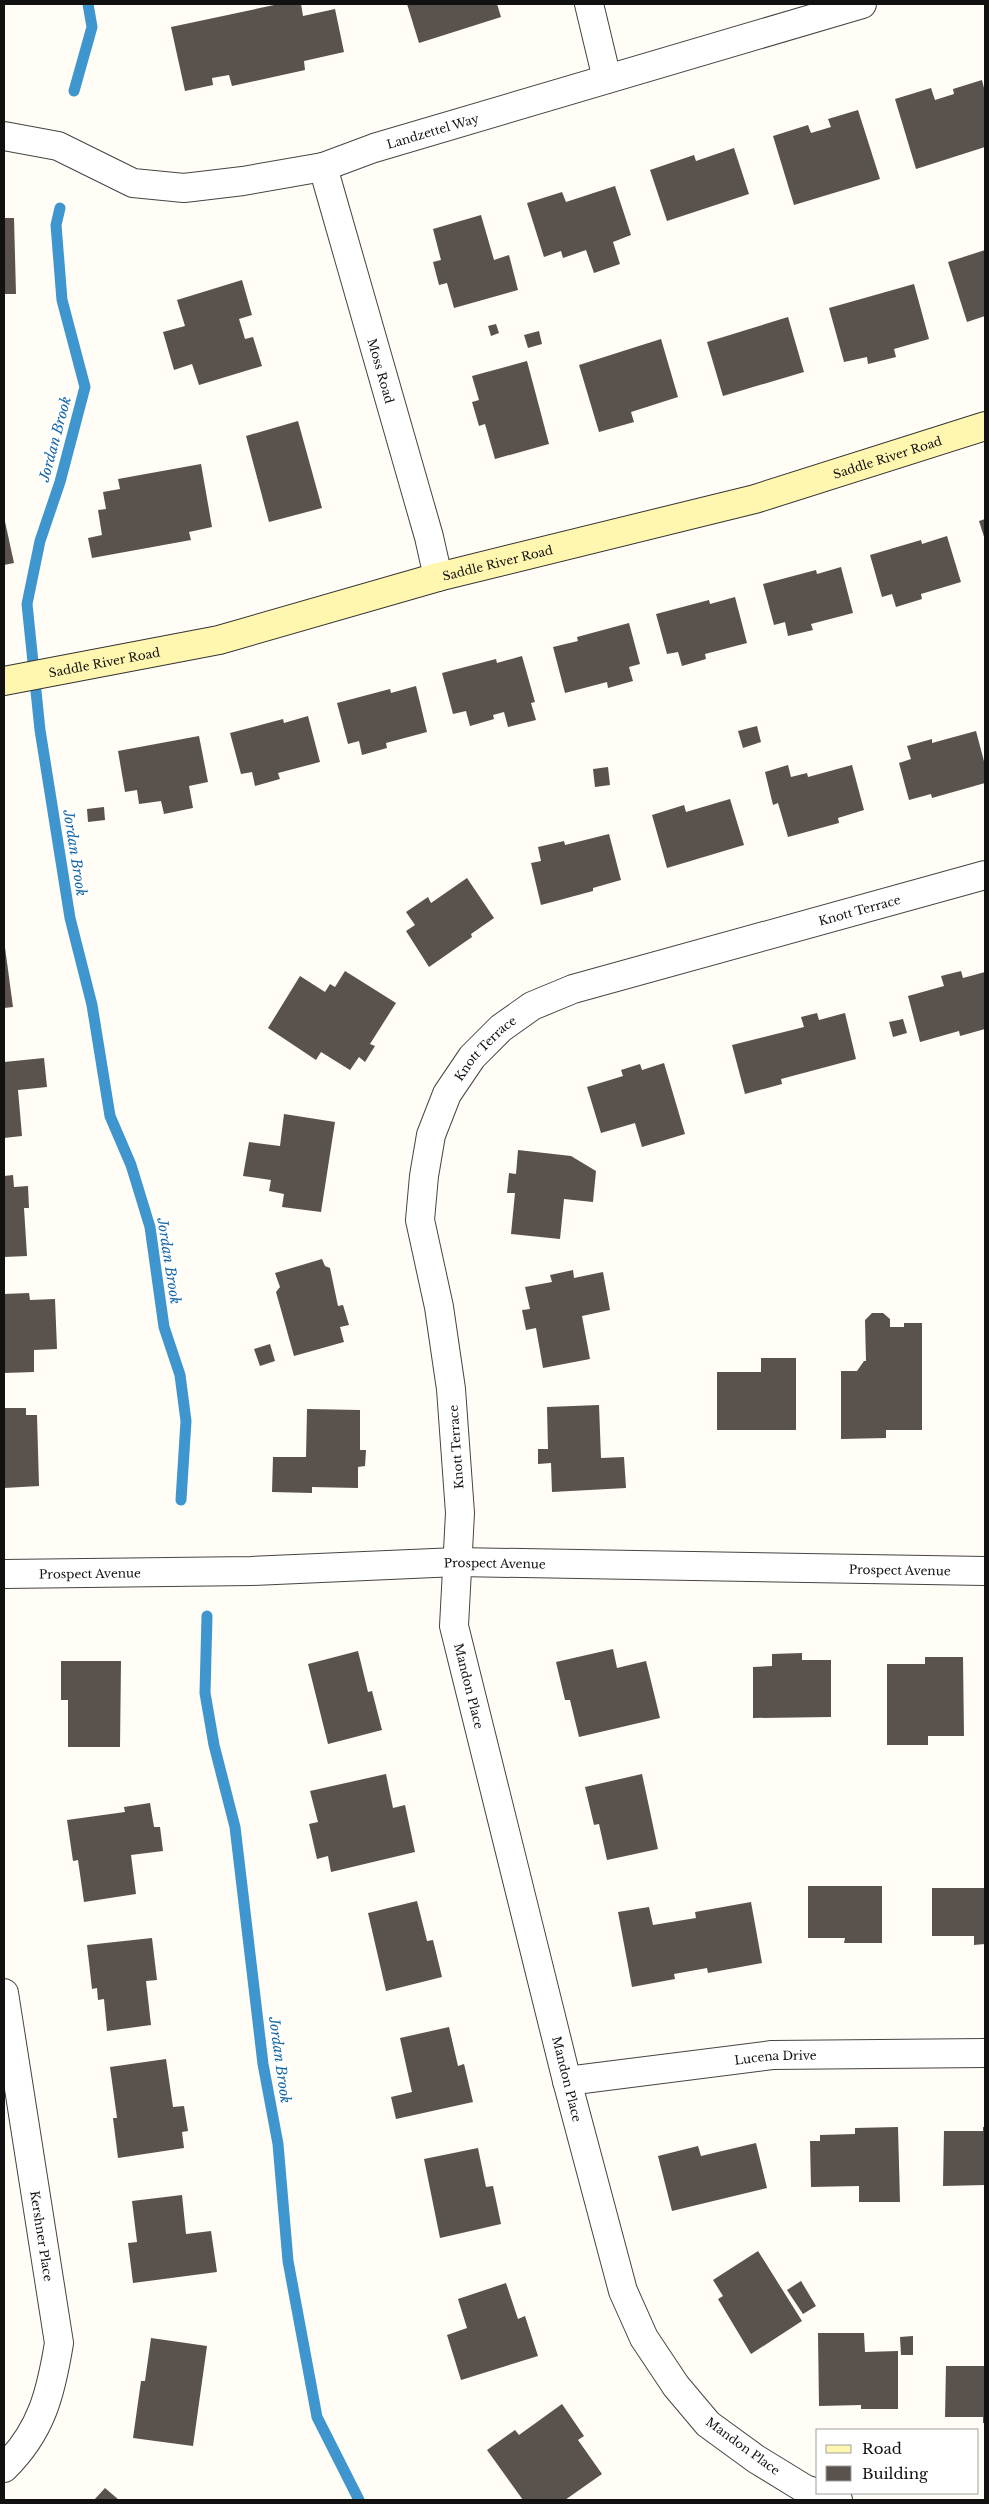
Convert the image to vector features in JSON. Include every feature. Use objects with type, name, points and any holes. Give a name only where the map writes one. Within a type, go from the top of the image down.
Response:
[{"type":"main road","name":"Saddle River Road","points":[[6,681],[219,640],[438,577],[756,499],[985,426]]},
{"type":"street","points":[[589,4],[607,79]]},
{"type":"street","name":"Landzettel Way","points":[[4,136],[58,146],[133,183],[184,188],[243,181],[323,167],[374,148],[862,4]]},
{"type":"street","name":"Moss Road","points":[[323,167],[429,536],[438,577]]},
{"type":"street","name":"Knott Terrace","points":[[457,1562],[460,1513],[451,1389],[439,1307],[420,1220],[424,1176],[431,1135],[447,1094],[472,1057],[502,1028],[532,1006],[573,989],[985,876]]},
{"type":"street","name":"Prospect Avenue","points":[[4,1574],[251,1571],[457,1562],[985,1571]]},
{"type":"street","name":"Mandon Place","points":[[457,1562],[454,1626],[567,2081],[623,2291],[644,2338],[676,2386],[708,2424],[756,2459],[805,2489],[816,2493]]},
{"type":"street","name":"Kershner Place","points":[[4,1993],[8,2045],[59,2343],[52,2387],[38,2421],[16,2456],[4,2468]]},
{"type":"street","name":"Lucena Drive","points":[[567,2081],[772,2055],[985,2054]]},
{"type":"street","name":"Mandon Place","points":[[820,2494],[838,2500]]},
{"type":"building","points":[[279,4],[301,4],[303,16],[335,9],[344,52],[304,61],[305,70],[232,86],[229,75],[212,78],[213,85],[185,91],[171,27]]},
{"type":"building","points":[[407,4],[497,4],[501,17],[419,43]]},
{"type":"building","points":[[982,80],[985,92],[985,147],[916,169],[895,99],[931,88],[935,100],[954,94],[953,89]]},
{"type":"building","points":[[858,110],[880,179],[794,205],[773,136],[808,125],[811,133],[831,127],[828,119]]},
{"type":"building","points":[[734,148],[749,194],[667,221],[650,170],[694,155],[696,161]]},
{"type":"building","points":[[615,186],[631,235],[613,242],[620,264],[594,273],[586,250],[563,258],[561,251],[544,257],[527,203],[562,192],[566,202]]},
{"type":"building","points":[[481,215],[494,260],[509,255],[518,290],[454,308],[447,283],[439,285],[433,262],[441,260],[433,229]]},
{"type":"building","points":[[4,218],[14,218],[16,294],[4,294]]},
{"type":"building","points":[[985,250],[985,316],[967,322],[948,262]]},
{"type":"building","points":[[242,280],[252,315],[239,319],[245,339],[253,337],[262,366],[199,385],[192,364],[174,370],[163,332],[185,326],[177,300]]},
{"type":"building","points":[[914,284],[929,339],[894,349],[896,357],[868,364],[867,357],[844,362],[829,308]]},
{"type":"building","points":[[788,317],[804,372],[723,396],[707,342]]},
{"type":"building","points":[[496,324],[499,333],[491,336],[488,326]]},
{"type":"building","points":[[539,331],[542,344],[528,348],[524,335]]},
{"type":"building","points":[[661,339],[678,397],[631,412],[634,422],[599,432],[579,365]]},
{"type":"building","points":[[527,361],[549,444],[495,459],[485,424],[479,426],[472,402],[479,400],[472,376]]},
{"type":"building","points":[[298,421],[322,508],[269,522],[246,436]]},
{"type":"building","points":[[201,464],[212,527],[189,532],[191,540],[92,558],[88,538],[102,535],[98,510],[106,509],[103,492],[120,489],[118,479]]},
{"type":"building","points":[[4,517],[14,563],[4,565]]},
{"type":"building","points":[[985,519],[985,540],[979,521]]},
{"type":"building","points":[[947,536],[961,582],[921,594],[922,599],[896,607],[892,594],[882,597],[870,555],[921,540],[922,544]]},
{"type":"building","points":[[841,567],[853,613],[811,624],[813,630],[788,636],[785,622],[774,625],[763,584],[816,570],[817,574]]},
{"type":"building","points":[[735,597],[747,643],[705,654],[706,659],[682,666],[678,652],[667,654],[656,614],[709,600],[710,604]]},
{"type":"building","points":[[629,623],[640,664],[629,667],[633,681],[608,688],[607,682],[565,693],[553,647],[578,641],[577,637]]},
{"type":"building","points":[[522,656],[535,702],[531,703],[536,720],[508,727],[504,712],[493,715],[494,719],[470,726],[466,711],[453,714],[442,673],[496,659],[497,663]]},
{"type":"building","points":[[416,686],[427,732],[386,743],[387,748],[362,755],[359,741],[348,744],[337,703],[390,689],[391,693]]},
{"type":"building","points":[[308,716],[320,762],[278,773],[280,779],[255,786],[252,772],[241,774],[230,733],[283,719],[284,723]]},
{"type":"building","points":[[757,726],[761,742],[743,748],[738,731]]},
{"type":"building","points":[[976,731],[985,765],[985,783],[932,798],[931,794],[909,800],[899,763],[911,759],[907,746],[932,739],[932,743]]},
{"type":"building","points":[[199,736],[208,782],[189,786],[193,808],[164,814],[161,801],[139,804],[137,790],[125,792],[118,751]]},
{"type":"building","points":[[788,765],[791,777],[807,773],[808,777],[852,765],[864,810],[838,818],[839,823],[788,837],[778,803],[773,805],[765,772]]},
{"type":"building","points":[[608,767],[610,785],[595,787],[593,769]]},
{"type":"building","points":[[730,799],[744,845],[667,868],[652,815],[684,805],[686,812]]},
{"type":"building","points":[[104,807],[105,820],[88,822],[87,809]]},
{"type":"building","points":[[609,834],[621,880],[593,888],[593,891],[541,905],[531,863],[541,861],[538,847],[564,841],[565,845]]},
{"type":"building","points":[[467,878],[494,918],[471,934],[472,937],[429,967],[406,931],[415,925],[406,912],[428,897],[431,903]]},
{"type":"building","points":[[4,940],[13,1007],[4,1008]]},
{"type":"building","points":[[345,971],[396,1003],[370,1044],[375,1046],[365,1062],[359,1057],[350,1070],[321,1052],[316,1060],[268,1028],[300,976],[325,992],[330,984],[335,987]]},
{"type":"building","points":[[961,971],[963,978],[985,972],[985,1029],[960,1036],[959,1031],[920,1042],[908,996],[944,986],[941,976]]},
{"type":"building","points":[[817,1013],[819,1020],[845,1013],[856,1059],[781,1079],[782,1084],[745,1094],[732,1045],[804,1027],[801,1017]]},
{"type":"building","points":[[903,1019],[907,1033],[893,1037],[889,1022]]},
{"type":"building","points":[[44,1058],[47,1087],[18,1090],[22,1136],[4,1138],[4,1062]]},
{"type":"building","points":[[664,1063],[685,1134],[642,1147],[635,1123],[601,1133],[587,1087],[623,1076],[621,1070],[640,1064],[642,1070]]},
{"type":"building","points":[[284,1114],[335,1122],[321,1212],[282,1207],[284,1194],[269,1191],[271,1180],[243,1176],[249,1142],[280,1146]]},
{"type":"building","points":[[518,1150],[571,1156],[596,1171],[593,1202],[564,1199],[560,1239],[511,1234],[515,1193],[507,1193],[509,1173],[516,1174]]},
{"type":"building","points":[[13,1175],[14,1187],[28,1186],[29,1208],[24,1208],[27,1256],[4,1257],[4,1176]]},
{"type":"building","points":[[322,1259],[325,1266],[330,1268],[338,1306],[343,1305],[349,1325],[340,1327],[344,1342],[294,1356],[276,1292],[280,1287],[275,1273]]},
{"type":"building","points":[[573,1270],[574,1278],[603,1272],[610,1310],[582,1316],[590,1359],[543,1368],[536,1328],[526,1330],[522,1310],[530,1309],[525,1287],[552,1282],[550,1275]]},
{"type":"building","points":[[29,1293],[30,1300],[55,1299],[57,1349],[34,1350],[34,1372],[4,1373],[4,1294]]},
{"type":"building","points":[[872,1313],[883,1313],[890,1319],[890,1327],[904,1327],[904,1323],[922,1323],[922,1430],[886,1430],[886,1438],[841,1439],[841,1371],[857,1371],[866,1361],[865,1320]]},
{"type":"building","points":[[270,1344],[275,1361],[260,1366],[254,1349]]},
{"type":"building","points":[[761,1358],[796,1358],[796,1430],[717,1430],[717,1372],[761,1372]]},
{"type":"building","points":[[599,1405],[601,1458],[624,1457],[626,1488],[552,1492],[551,1463],[538,1464],[538,1449],[548,1449],[547,1407]]},
{"type":"building","points":[[4,1408],[26,1408],[26,1415],[37,1415],[39,1486],[4,1488]]},
{"type":"building","points":[[307,1409],[360,1410],[360,1450],[366,1450],[365,1466],[358,1467],[358,1488],[312,1487],[312,1493],[272,1492],[273,1457],[306,1457]]},
{"type":"building","points":[[613,1649],[617,1668],[646,1661],[660,1718],[579,1737],[570,1700],[565,1700],[556,1662]]},
{"type":"building","points":[[358,1651],[368,1692],[372,1691],[382,1730],[328,1744],[308,1664]]},
{"type":"building","points":[[802,1653],[802,1660],[831,1660],[831,1717],[753,1718],[753,1667],[772,1666],[772,1654]]},
{"type":"building","points":[[925,1657],[963,1657],[964,1736],[928,1736],[928,1745],[887,1745],[887,1664],[925,1664]]},
{"type":"building","points":[[61,1661],[121,1661],[120,1747],[68,1747],[68,1700],[61,1700]]},
{"type":"building","points":[[386,1774],[393,1808],[405,1805],[415,1852],[331,1872],[328,1856],[317,1859],[309,1824],[318,1822],[310,1791]]},
{"type":"building","points":[[642,1774],[658,1849],[607,1860],[599,1824],[594,1825],[585,1787]]},
{"type":"building","points":[[150,1803],[154,1827],[160,1827],[163,1851],[131,1855],[136,1894],[84,1902],[78,1860],[73,1861],[67,1820],[125,1812],[124,1807]]},
{"type":"building","points":[[808,1886],[882,1886],[882,1943],[844,1943],[845,1938],[808,1938]]},
{"type":"building","points":[[932,1888],[985,1888],[985,1944],[974,1945],[974,1936],[932,1936]]},
{"type":"building","points":[[417,1901],[427,1941],[433,1940],[442,1977],[386,1991],[368,1913]]},
{"type":"building","points":[[751,1902],[762,1963],[708,1973],[707,1968],[674,1974],[675,1979],[632,1987],[618,1912],[649,1907],[653,1925],[696,1918],[695,1912]]},
{"type":"building","points":[[152,1938],[157,1980],[146,1981],[151,2025],[107,2031],[104,1999],[98,2000],[97,1988],[92,1989],[87,1945]]},
{"type":"building","points":[[449,2027],[458,2066],[464,2064],[473,2102],[396,2119],[391,2097],[412,2092],[400,2038]]},
{"type":"building","points":[[166,2059],[173,2107],[184,2106],[188,2131],[182,2132],[184,2148],[118,2158],[113,2118],[117,2118],[110,2067]]},
{"type":"building","points":[[898,2127],[900,2202],[859,2202],[859,2186],[811,2187],[810,2141],[820,2141],[820,2135],[855,2134],[855,2128]]},
{"type":"building","points":[[983,2127],[985,2127],[985,2185],[943,2186],[944,2131],[983,2131]]},
{"type":"building","points":[[756,2143],[767,2188],[672,2211],[658,2156],[698,2146],[701,2156]]},
{"type":"building","points":[[478,2148],[486,2187],[493,2186],[501,2224],[440,2238],[424,2159]]},
{"type":"building","points":[[182,2195],[186,2234],[211,2231],[217,2272],[133,2283],[128,2243],[137,2242],[132,2201]]},
{"type":"building","points":[[758,2251],[802,2321],[751,2354],[718,2299],[723,2296],[713,2280]]},
{"type":"building","points":[[801,2281],[816,2306],[803,2314],[787,2290]]},
{"type":"building","points":[[506,2283],[518,2319],[525,2316],[538,2356],[461,2380],[447,2335],[467,2328],[458,2299]]},
{"type":"building","points":[[818,2333],[864,2333],[865,2352],[898,2351],[898,2409],[861,2409],[861,2405],[819,2406]]},
{"type":"building","points":[[913,2336],[913,2355],[901,2355],[900,2337]]},
{"type":"building","points":[[151,2338],[207,2346],[193,2446],[133,2438],[141,2381],[145,2381]]},
{"type":"building","points":[[946,2366],[985,2366],[985,2423],[983,2423],[983,2417],[945,2417]]},
{"type":"building","points":[[562,2404],[584,2436],[578,2440],[602,2474],[565,2500],[523,2500],[487,2450],[515,2430],[519,2435]]},
{"type":"building","points":[[105,2488],[119,2500],[94,2500]]},
{"type":"waterway","name":"Jordan Brook","points":[[74,91],[92,27],[88,4]]},
{"type":"waterway","name":"Jordan Brook","points":[[60,208],[56,225],[62,300],[85,387],[60,482],[40,541],[27,604],[40,730],[70,918],[92,1005],[110,1116],[131,1165],[150,1227],[164,1327],[180,1375],[186,1421],[181,1500]]},
{"type":"waterway","name":"Jordan Brook","points":[[207,1616],[205,1693],[214,1745],[235,1827],[263,2064],[278,2144],[288,2261],[317,2417],[359,2500]]}]
